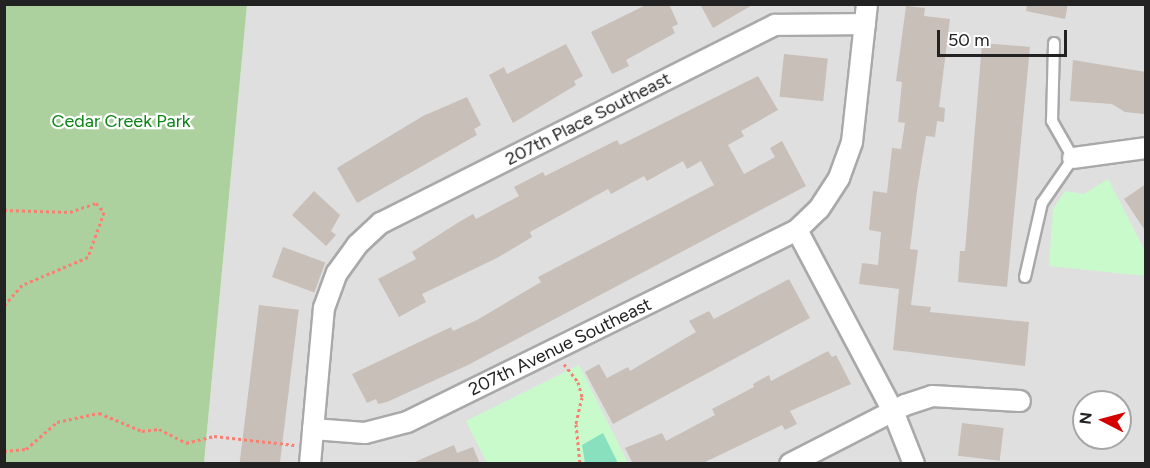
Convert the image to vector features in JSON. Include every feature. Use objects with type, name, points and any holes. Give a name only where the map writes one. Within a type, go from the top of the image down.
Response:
[{"type":"street","name":"207th Avenue Southeast","points":[[312,446],[407,422],[797,231],[819,209],[839,178],[852,142],[866,14]]},
{"type":"street","name":"207th Place Southeast","points":[[312,446],[324,308],[337,273],[357,244],[381,223],[776,25],[866,14]]},
{"type":"street","points":[[1073,158],[1146,148]]},
{"type":"street","points":[[797,231],[893,411],[914,464]]},
{"type":"street","points":[[790,464],[893,411],[932,396],[1020,401]]},
{"type":"lane","points":[[1025,277],[1042,202],[1073,158],[1052,121],[1054,43]]},
{"type":"path","points":[[4,210],[70,212],[96,203],[104,212],[88,257],[22,285],[4,306]]},
{"type":"path","points":[[553,351],[579,382],[582,397],[576,424],[580,464]]},
{"type":"path","points":[[4,451],[26,450],[57,422],[99,413],[142,431],[159,429],[186,442],[214,436],[312,446]]},
{"type":"shaded area","points":[[247,5],[1145,5],[1145,463],[204,464]]},
{"type":"green space","name":"Cedar Creek Park","points":[[4,5],[247,5],[204,463],[5,463]]},
{"type":"green space","points":[[1108,179],[1145,251],[1145,276],[1049,266],[1053,209],[1065,191],[1084,194]]},
{"type":"green space","points":[[579,365],[628,463],[487,463],[466,421]]},
{"type":"green space","points":[[603,433],[618,463],[585,463],[582,445]]},
{"type":"building","points":[[648,4],[669,4],[678,24],[672,27],[675,33],[626,60],[629,66],[612,74],[591,32]]},
{"type":"building","points":[[700,4],[754,4],[713,28]]},
{"type":"building","points":[[1027,4],[1068,4],[1065,19],[1026,11]]},
{"type":"building","points":[[906,6],[925,8],[924,16],[950,19],[939,107],[945,108],[944,122],[937,121],[935,137],[926,136],[917,191],[910,249],[918,250],[911,305],[931,307],[930,312],[1029,322],[1025,366],[893,350],[899,289],[859,284],[862,263],[878,265],[881,232],[869,230],[873,191],[887,193],[892,148],[901,149],[905,123],[898,122],[902,82],[896,81]]},
{"type":"building","points":[[982,43],[1030,47],[1007,287],[958,282],[960,251],[965,251]]},
{"type":"building","points":[[566,44],[583,76],[574,81],[576,85],[513,123],[489,75],[504,67],[507,74]]},
{"type":"building","points":[[784,54],[828,59],[823,101],[780,97]]},
{"type":"building","points":[[1073,60],[1146,72],[1144,114],[1125,112],[1112,104],[1070,101]]},
{"type":"building","points":[[758,76],[778,110],[741,131],[744,136],[728,145],[744,174],[775,157],[770,148],[782,141],[806,186],[468,365],[387,402],[378,404],[376,399],[367,403],[352,374],[451,327],[453,331],[477,320],[541,282],[538,277],[714,185],[701,161],[687,169],[683,161],[647,181],[644,176],[611,194],[608,189],[530,232],[532,237],[497,258],[422,294],[426,302],[399,317],[378,279],[416,259],[412,252],[459,222],[473,214],[476,219],[519,196],[514,187],[543,172],[545,176],[617,140],[620,145]]},
{"type":"building","points":[[467,97],[481,125],[474,129],[477,135],[357,203],[337,168],[423,116]]},
{"type":"building","points":[[1146,184],[1146,232],[1124,199]]},
{"type":"building","points":[[314,191],[340,215],[331,231],[336,235],[326,246],[292,215]]},
{"type":"building","points":[[283,247],[325,262],[314,292],[272,277]]},
{"type":"building","points":[[789,279],[810,318],[613,424],[585,372],[599,364],[607,378],[628,367],[630,371],[696,332],[689,321],[709,311],[714,319]]},
{"type":"building","points":[[259,305],[299,310],[280,464],[240,464]]},
{"type":"building","points":[[828,351],[832,357],[836,355],[851,384],[790,411],[797,424],[785,430],[782,425],[701,464],[633,464],[625,448],[662,433],[666,441],[715,415],[712,409],[754,387],[753,384],[769,375],[771,381]]},
{"type":"building","points":[[962,423],[1004,428],[1000,461],[958,456]]},
{"type":"building","points":[[454,445],[457,453],[473,447],[480,464],[410,464]]}]
